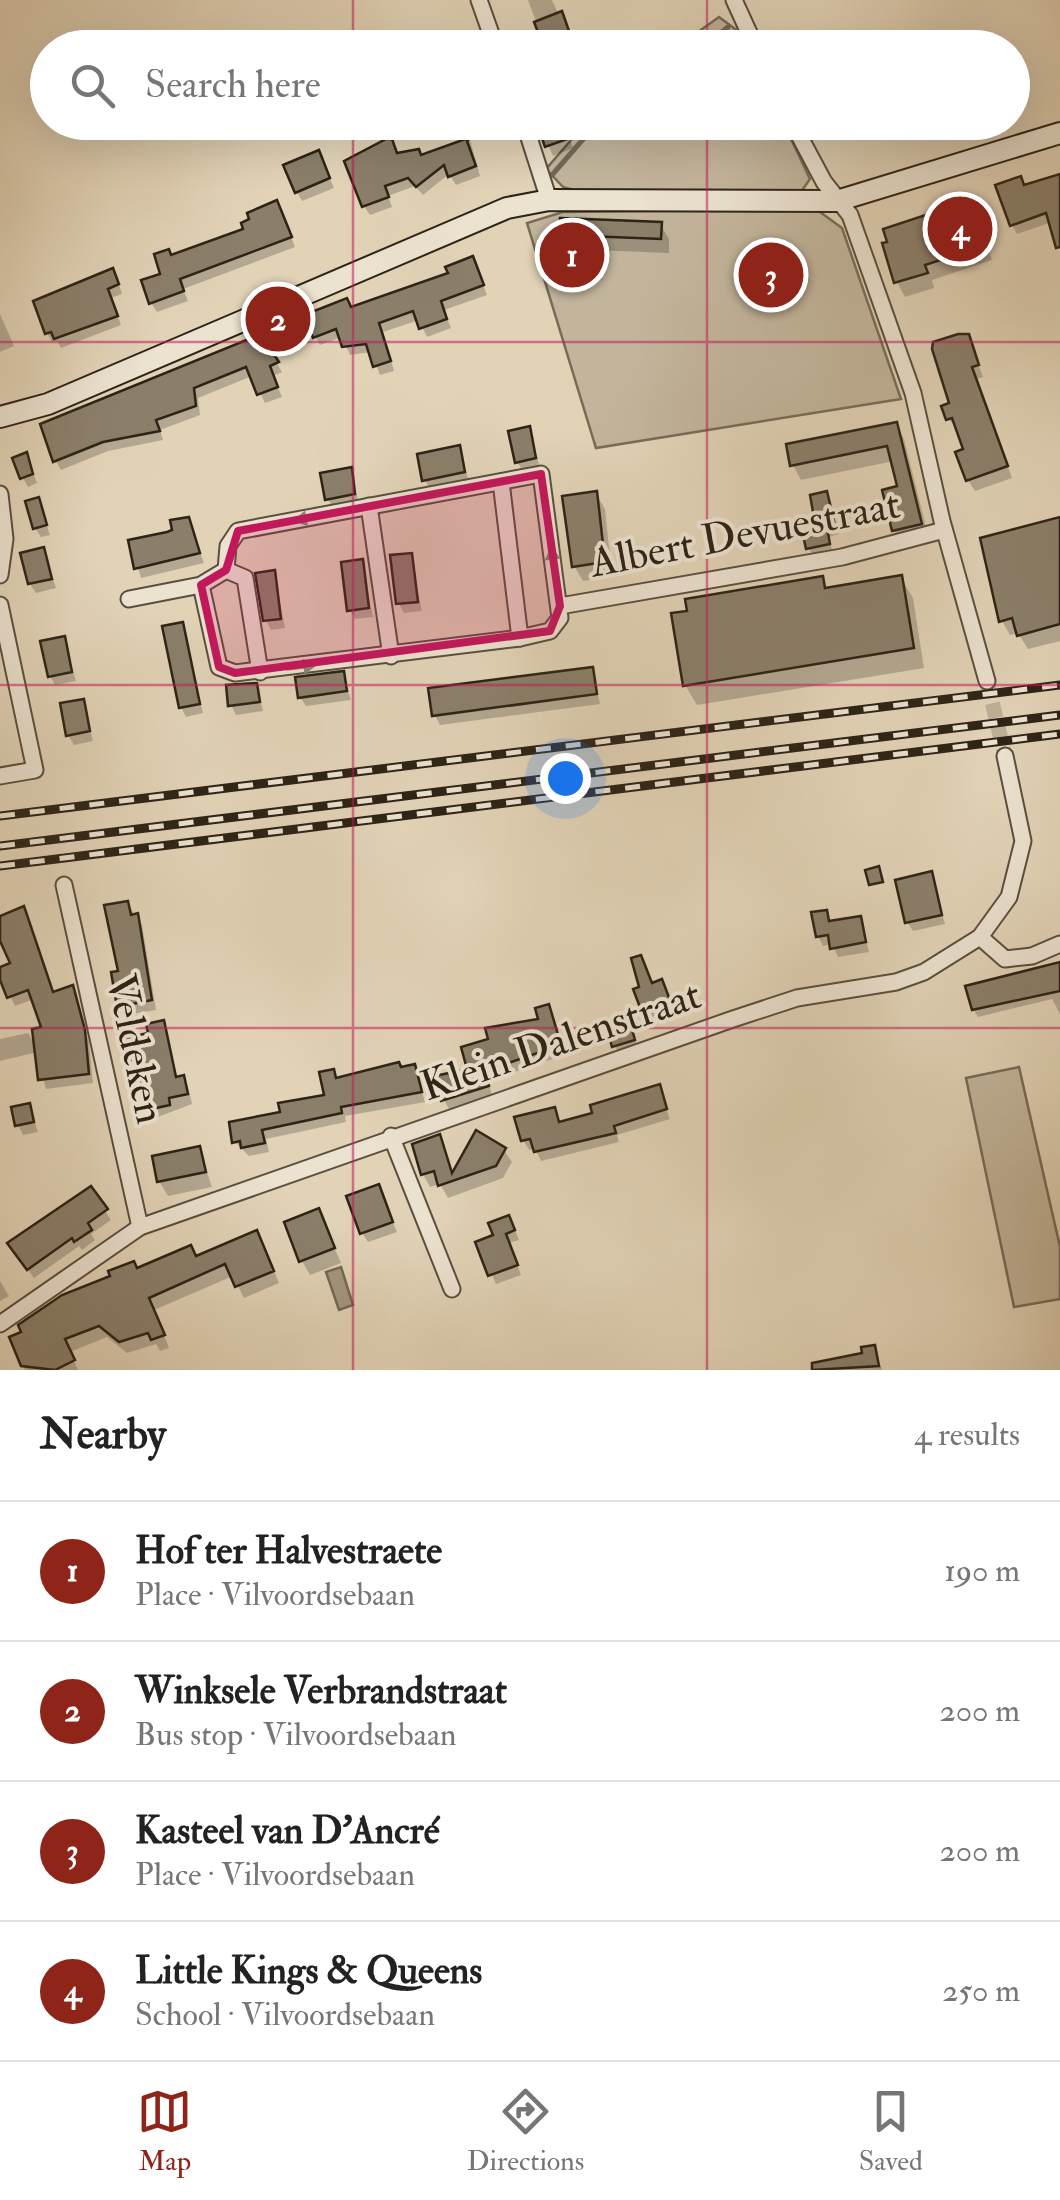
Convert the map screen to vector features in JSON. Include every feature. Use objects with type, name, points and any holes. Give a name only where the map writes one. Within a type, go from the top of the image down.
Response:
[{"type":"street","points":[[479,0],[490,30]]},
{"type":"street","points":[[734,0],[748,30]]},
{"type":"street","points":[[0,416],[48,404],[507,208],[549,200],[837,201],[1060,133]]},
{"type":"street","points":[[530,140],[549,200]]},
{"type":"street","points":[[802,140],[837,201],[850,215],[913,393],[944,530],[987,681]]},
{"type":"street","name":"Albert Devuestraat","points":[[201,585],[220,667],[234,673],[520,638],[550,631],[560,618],[541,474],[238,531],[228,546],[226,570]]},
{"type":"street","points":[[501,482],[520,638]]},
{"type":"street","points":[[0,494],[5,540],[0,576]]},
{"type":"street","points":[[369,506],[391,656]]},
{"type":"street","name":"Albert Devuestraat","points":[[560,606],[842,556],[944,530]]},
{"type":"street","points":[[129,599],[201,585],[226,570],[245,578],[260,672]]},
{"type":"street","points":[[0,606],[35,770],[0,776]]},
{"type":"street","name":"Klein Dalenstraat","points":[[0,1324],[140,1227],[391,1136],[798,998],[896,982],[948,959],[980,937],[1009,896],[1023,840],[1005,756]]},
{"type":"street","name":"Veldeken","points":[[64,885],[140,1227]]},
{"type":"street","points":[[980,937],[1006,959],[1032,956],[1060,944]]},
{"type":"street","points":[[391,1136],[452,1289]]},
{"type":"highlighted area","points":[[541,474],[560,606],[550,631],[520,638],[235,673],[219,667],[201,585],[226,570],[238,531]]},
{"type":"shaded area","points":[[719,17],[737,30],[701,30]]},
{"type":"shaded area","points":[[571,140],[792,140],[810,179],[801,192],[678,195],[574,190],[563,187],[546,169]]},
{"type":"shaded area","points":[[816,209],[842,228],[901,399],[596,448],[527,223],[563,212]]},
{"type":"shaded area","points":[[1019,1067],[1060,1247],[1060,1299],[1014,1307],[966,1078]]},
{"type":"shaded area","points":[[341,1267],[353,1305],[339,1310],[326,1272]]},
{"type":"building","points":[[562,11],[569,30],[537,30],[534,22]]},
{"type":"building","points":[[384,140],[392,140],[397,153],[419,149],[421,155],[468,140],[476,166],[448,177],[444,165],[416,187],[408,178],[385,186],[389,197],[362,207],[344,161]]},
{"type":"building","points":[[542,140],[564,140],[545,147]]},
{"type":"building","points":[[319,150],[330,178],[295,193],[283,165]]},
{"type":"building","points":[[1060,174],[1060,247],[1056,248],[1046,213],[1010,226],[995,185],[1021,176],[1024,185]]},
{"type":"building","points":[[277,200],[292,237],[180,279],[184,291],[149,304],[141,280],[160,274],[154,254],[169,249],[171,255],[243,229],[241,223],[249,219],[247,213]]},
{"type":"building","points":[[971,200],[986,245],[925,265],[928,273],[894,283],[882,243],[887,242],[883,229]]},
{"type":"building","points":[[560,218],[662,222],[661,239],[586,236],[585,273],[558,272]]},
{"type":"building","points":[[772,254],[776,263],[788,259],[793,273],[782,277],[785,288],[762,296],[750,262]]},
{"type":"building","points":[[473,256],[484,285],[441,301],[447,319],[419,329],[413,311],[379,323],[391,361],[373,367],[366,344],[342,347],[336,329],[313,338],[304,315],[347,298],[351,307],[448,273],[445,267]]},
{"type":"building","points":[[113,268],[119,284],[108,289],[118,316],[54,339],[51,332],[45,334],[33,301]]},
{"type":"building","points":[[261,334],[279,362],[270,366],[278,387],[257,395],[246,367],[194,388],[196,406],[156,420],[160,431],[103,442],[53,462],[40,424]]},
{"type":"building","points":[[969,334],[979,365],[972,367],[1008,466],[966,481],[955,452],[963,449],[952,418],[946,420],[941,406],[949,403],[932,349],[933,342]]},
{"type":"building","points":[[897,422],[922,524],[892,531],[882,490],[897,486],[887,446],[790,466],[786,444]]},
{"type":"building","points":[[530,426],[536,458],[515,463],[508,431]]},
{"type":"building","points":[[460,445],[465,472],[422,481],[417,454]]},
{"type":"building","points":[[27,452],[33,474],[20,479],[12,458]]},
{"type":"building","points":[[352,467],[355,494],[325,500],[320,473]]},
{"type":"building","points":[[597,491],[605,562],[572,567],[562,496]]},
{"type":"building","points":[[827,491],[835,525],[821,528],[827,528],[830,544],[806,549],[802,531],[816,529],[810,495]]},
{"type":"building","points":[[39,497],[47,525],[33,529],[25,501]]},
{"type":"building","points":[[189,517],[200,553],[134,569],[128,540],[167,532],[172,530],[170,520]]},
{"type":"building","points":[[1060,517],[1060,624],[1017,636],[1012,618],[999,622],[980,538]]},
{"type":"building","points":[[44,547],[52,579],[28,584],[20,553]]},
{"type":"building","points":[[412,553],[418,602],[396,604],[390,555]]},
{"type":"building","points":[[363,559],[369,608],[347,611],[341,562]]},
{"type":"building","points":[[275,570],[281,619],[263,621],[255,573]]},
{"type":"building","points":[[902,575],[914,648],[683,686],[671,613],[687,611],[685,599],[823,576],[825,588]]},
{"type":"building","points":[[183,622],[200,704],[179,708],[162,626]]},
{"type":"building","points":[[65,636],[72,672],[48,677],[40,641]]},
{"type":"building","points":[[593,667],[597,694],[432,716],[428,688]]},
{"type":"building","points":[[344,671],[347,691],[298,698],[295,677]]},
{"type":"building","points":[[257,683],[260,702],[228,706],[226,685]]},
{"type":"building","points":[[84,699],[90,731],[66,736],[60,703]]},
{"type":"building","points":[[879,866],[883,882],[869,885],[865,870]]},
{"type":"building","points":[[932,871],[942,915],[905,923],[895,880]]},
{"type":"building","points":[[128,901],[131,915],[138,913],[152,1000],[117,1007],[111,972],[118,971],[104,905]]},
{"type":"building","points":[[24,906],[53,992],[73,985],[85,1030],[89,1074],[38,1080],[32,1029],[41,1027],[28,990],[7,998],[0,980],[0,967],[10,963],[0,941],[0,916]]},
{"type":"building","points":[[827,910],[829,921],[861,916],[866,942],[830,949],[828,935],[816,937],[811,912]]},
{"type":"building","points":[[641,955],[652,983],[662,979],[670,1000],[641,1010],[633,989],[639,987],[631,958]]},
{"type":"building","points":[[1060,962],[1060,991],[972,1010],[965,986]]},
{"type":"building","points":[[549,1004],[561,1045],[485,1071],[489,1086],[441,1101],[435,1076],[467,1069],[461,1047],[488,1039],[485,1028],[538,1019],[535,1008]]},
{"type":"building","points":[[628,1015],[635,1040],[612,1047],[605,1022]]},
{"type":"building","points":[[164,1020],[176,1077],[184,1075],[188,1094],[169,1098],[170,1105],[147,1110],[137,1059],[131,1061],[126,1038],[148,1033],[146,1024]]},
{"type":"building","points":[[399,1062],[401,1067],[415,1064],[422,1092],[341,1107],[342,1113],[262,1130],[265,1143],[241,1148],[240,1141],[232,1143],[229,1122],[280,1112],[278,1103],[324,1095],[319,1072],[334,1069],[336,1078]]},
{"type":"building","points":[[660,1084],[667,1109],[614,1126],[616,1133],[534,1152],[530,1139],[521,1141],[514,1117],[555,1107],[559,1122],[592,1113],[590,1105]]},
{"type":"building","points":[[30,1103],[34,1122],[15,1126],[11,1107]]},
{"type":"building","points":[[476,1130],[506,1148],[496,1166],[438,1186],[434,1171],[421,1175],[412,1144],[440,1134],[452,1173]]},
{"type":"building","points":[[200,1146],[206,1172],[157,1182],[152,1156]]},
{"type":"building","points":[[379,1184],[393,1222],[360,1234],[346,1196]]},
{"type":"building","points":[[91,1186],[108,1209],[88,1223],[92,1230],[74,1242],[72,1238],[27,1270],[7,1243]]},
{"type":"building","points":[[319,1208],[335,1248],[299,1262],[284,1222]]},
{"type":"building","points":[[509,1215],[515,1230],[506,1234],[518,1265],[488,1276],[475,1242],[493,1235],[488,1223]]},
{"type":"building","points":[[257,1230],[274,1271],[235,1287],[225,1264],[149,1298],[165,1335],[151,1340],[148,1333],[119,1342],[99,1326],[65,1339],[75,1360],[55,1370],[21,1366],[9,1337],[21,1332],[18,1325],[62,1295],[110,1276],[108,1271],[134,1261],[137,1268],[191,1245],[196,1256]]},
{"type":"building","points":[[875,1345],[879,1366],[812,1370],[812,1363],[862,1353],[861,1347]]},
{"type":"waterway","points":[[724,30],[728,27]]},
{"type":"waterway","points":[[552,175],[582,140]]},
{"type":"tunnel","points":[[987,681],[1005,756]]},
{"type":"railway","points":[[0,816],[1060,685]]},
{"type":"railway","points":[[0,846],[1060,715]]},
{"type":"railway","points":[[0,866],[1060,734]]},
{"type":"place","name":"Little Kings & Queens","points":[[960,229]]},
{"type":"place","name":"Hof ter Halvestraete","points":[[572,255]]},
{"type":"place","name":"Kasteel van D'Ancré","points":[[771,275]]},
{"type":"place","name":"Winksele Verbrandstraat","points":[[278,319]]}]
